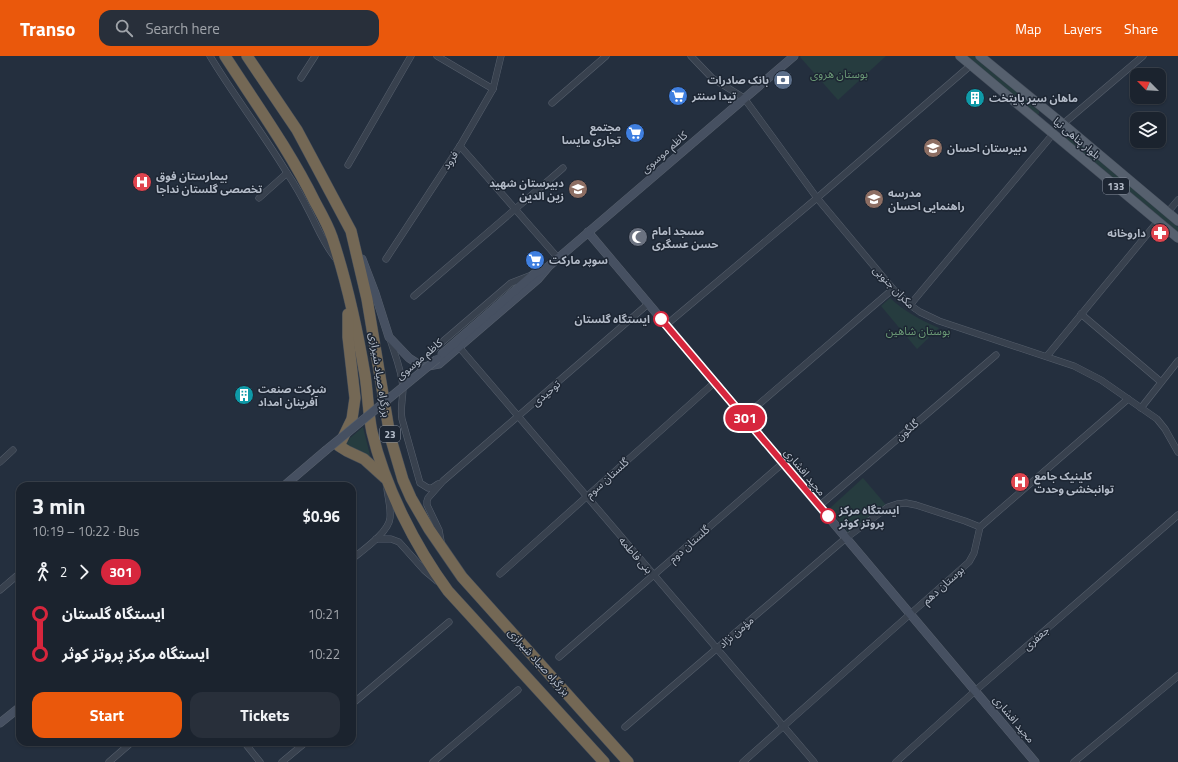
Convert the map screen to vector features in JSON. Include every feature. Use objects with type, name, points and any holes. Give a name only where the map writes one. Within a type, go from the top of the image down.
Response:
[{"type":"highway","name":"بزرگراه صیاد شیرازی","points":[[224,56],[292,158],[332,235],[348,287],[365,375],[372,431],[386,479],[431,568],[448,591],[604,762]]},
{"type":"highway","name":"بزرگراه صیاد شیرازی","points":[[247,56],[297,130],[351,231],[367,298],[390,436],[403,480],[411,498],[429,529],[462,577],[628,762]]},
{"type":"highway","points":[[348,287],[348,337],[355,398],[352,418],[339,446],[364,459],[386,479]]},
{"type":"main road","name":"کاظم موسوی","points":[[289,482],[325,451],[459,347],[538,279],[558,258],[794,56]]},
{"type":"main road","name":"بلوار پناهی نیا","points":[[960,56],[1178,238]]},
{"type":"main road","name":"بلوار پناهی نیا","points":[[981,56],[1178,221]]},
{"type":"main road","points":[[1053,134],[1063,124]]},
{"type":"main road","points":[[351,231],[375,293],[389,337],[409,358],[424,367],[438,362]]},
{"type":"main road","name":"مجید افشاری","points":[[588,232],[1035,762]]},
{"type":"main road","name":"کاظم موسوی","points":[[438,362],[534,274],[549,266]]},
{"type":"main road","points":[[0,723],[16,710]]},
{"type":"street","points":[[210,56],[288,173],[328,250],[341,264]]},
{"type":"street","points":[[301,78],[315,56]]},
{"type":"street","points":[[348,165],[411,56]]},
{"type":"street","points":[[437,56],[493,89]]},
{"type":"street","name":"فرود","points":[[386,259],[460,146],[493,89],[501,56]]},
{"type":"street","points":[[552,103],[606,56]]},
{"type":"street","points":[[690,56],[712,78],[744,98]]},
{"type":"street","points":[[1063,124],[1143,56]]},
{"type":"street","points":[[666,325],[817,198],[971,65]]},
{"type":"street","name":"مکران جنوبی","points":[[744,98],[817,198],[893,289],[910,305],[920,312],[939,321],[1046,356],[1091,374],[1141,408],[1161,424],[1178,449]]},
{"type":"street","points":[[910,305],[1053,134]]},
{"type":"street","points":[[460,146],[558,258]]},
{"type":"street","points":[[414,296],[514,208],[563,168]]},
{"type":"street","points":[[259,198],[288,173]]},
{"type":"street","points":[[1167,213],[1178,200]]},
{"type":"street","points":[[1046,356],[1154,226]]},
{"type":"street","points":[[434,349],[511,284],[534,274]]},
{"type":"street","points":[[744,417],[893,289]]},
{"type":"street","name":"توحیدی","points":[[442,546],[439,530],[427,505],[428,498],[443,481],[648,304]]},
{"type":"street","points":[[1081,314],[1161,382]]},
{"type":"street","points":[[389,337],[398,363],[403,386],[401,413],[420,483],[428,488],[432,488],[443,481]]},
{"type":"street","name":"بنی فاطمه","points":[[459,347],[814,762]]},
{"type":"street","name":"گلگون","points":[[819,506],[996,355]]},
{"type":"street","points":[[1141,408],[1178,361]]},
{"type":"street","name":"گلستان سوم","points":[[500,574],[714,382]]},
{"type":"street","points":[[980,528],[1128,399]]},
{"type":"street","points":[[0,462],[13,450]]},
{"type":"street","name":"گلستان دوم","points":[[559,657],[783,463]]},
{"type":"street","points":[[356,556],[376,539],[389,523],[390,518],[386,479]]},
{"type":"street","name":"مؤمن نژاد","points":[[625,727],[846,538],[888,507],[906,503],[916,505],[965,521],[980,528]]},
{"type":"street","name":"جعفری","points":[[896,762],[975,691],[1178,516]]},
{"type":"street","name":"بوستان دهم","points":[[743,762],[968,562],[974,553],[980,528]]},
{"type":"street","points":[[376,539],[390,538],[400,542],[424,570],[448,591]]},
{"type":"street","points":[[0,590],[16,576]]},
{"type":"street","points":[[356,701],[449,622]]},
{"type":"street","points":[[1074,762],[1178,676]]},
{"type":"street","points":[[433,762],[518,690]]},
{"type":"street","points":[[109,762],[127,746]]},
{"type":"street","points":[[247,746],[260,762]]},
{"type":"street","points":[[282,762],[301,746]]},
{"type":"green space","name":"بوستان هروی","points":[[886,56],[838,100],[800,57]]},
{"type":"green space","points":[[966,56],[975,56],[1039,111],[1039,114],[1037,115]]},
{"type":"green space","points":[[1069,135],[1178,227],[1178,232],[1067,139],[1067,136]]},
{"type":"green space","name":"بوستان شاهین","points":[[890,298],[913,315],[939,328],[917,349],[881,306]]},
{"type":"green space","points":[[363,427],[372,463],[346,445],[350,438]]},
{"type":"green space","points":[[863,478],[886,505],[849,533],[829,509]]},
{"type":"bus line","name":"301","points":[[661,319],[828,516]]},
{"type":"place","name":"بانک صادرات","points":[[783,80]]},
{"type":"place","name":"تیدا سنتر","points":[[678,96]]},
{"type":"place","name":"ماهان سیر پایتخت","points":[[975,98]]},
{"type":"place","name":"مجتمع تجاری مايسا","points":[[635,133]]},
{"type":"place","name":"دبیرستان احسان","points":[[933,148]]},
{"type":"place","name":"بیمارستان فوق تخصصی گلستان نداجا","points":[[142,182]]},
{"type":"place","name":"دبیرستان شهید زین الدین","points":[[578,189]]},
{"type":"place","name":"مدرسه راهنمایی احسان","points":[[874,199]]},
{"type":"place","name":"داروخانه","points":[[1160,233]]},
{"type":"place","name":"مسجد امام حسن عسگری","points":[[638,237]]},
{"type":"place","name":"سوپر مارکت","points":[[535,260]]},
{"type":"place","name":"ایستگاه گلستان","points":[[661,319]]},
{"type":"place","name":"شرکت صنعت آفرینان امداد","points":[[244,395]]},
{"type":"place","name":"کلینیک جامع توانبخشی وحدت","points":[[1020,482]]},
{"type":"place","name":"ایستگاه مرکز پروتز کوثر","points":[[828,516]]}]
